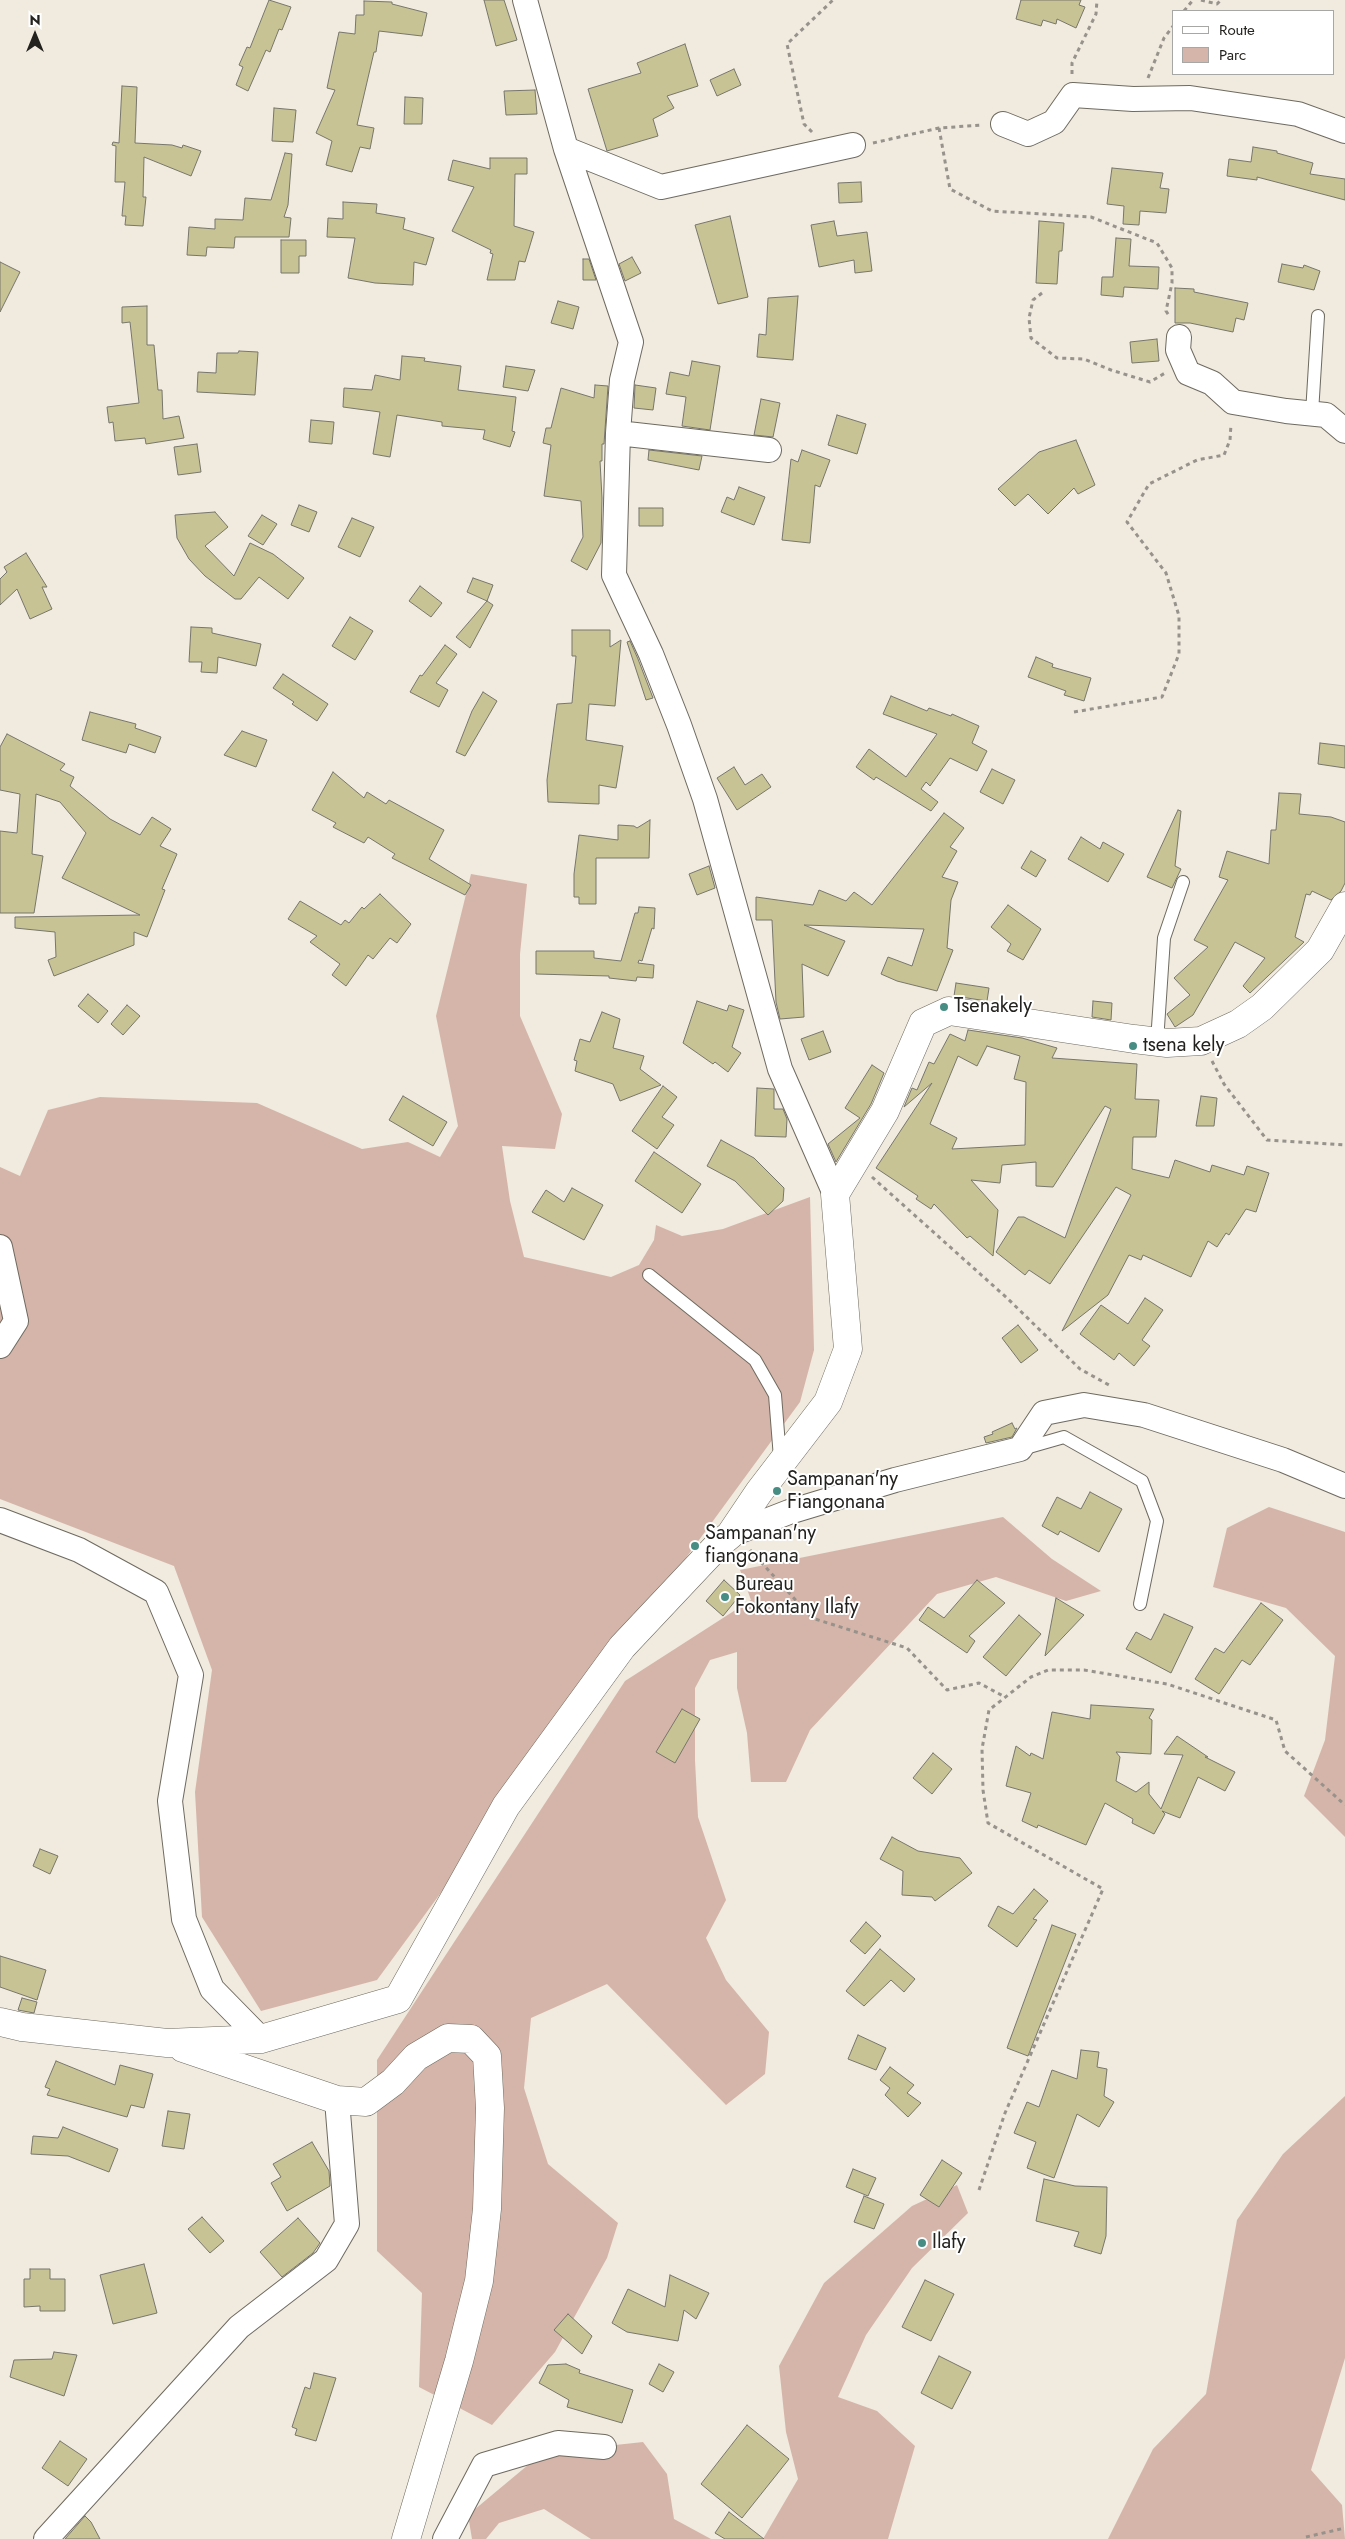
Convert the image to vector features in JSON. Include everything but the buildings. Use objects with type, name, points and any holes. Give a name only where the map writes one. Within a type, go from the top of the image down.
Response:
[{"type":"street","points":[[0,2022],[22,2027],[167,2043],[261,2039],[398,1999],[506,1806],[622,1647],[719,1544],[730,1535],[828,1402],[848,1349],[835,1194],[780,1069],[705,799],[679,725],[651,654],[614,575],[618,433],[622,380],[631,342],[566,149],[525,0]]},
{"type":"street","points":[[1003,124],[1028,134],[1054,122],[1073,95],[1140,99],[1190,98],[1298,114],[1345,131]]},
{"type":"street","points":[[566,149],[661,187],[853,145]]},
{"type":"street","points":[[1180,337],[1178,350],[1188,373],[1212,383],[1233,402],[1286,412],[1326,415],[1345,430]]},
{"type":"street","points":[[618,433],[769,450]]},
{"type":"street","points":[[835,1194],[885,1111],[923,1023],[949,1011],[1157,1042],[1201,1041],[1238,1024],[1262,1008],[1320,950],[1345,906]]},
{"type":"street","points":[[0,1247],[16,1321],[0,1346]]},
{"type":"street","points":[[730,1535],[789,1512],[886,1483],[1020,1449],[1044,1413],[1084,1405],[1144,1416],[1283,1460],[1345,1486]]},
{"type":"street","points":[[0,1520],[79,1550],[156,1592],[191,1676],[170,1800],[184,1919],[212,1989],[261,2039]]},
{"type":"street","points":[[167,2043],[337,2100],[366,2102],[394,2082],[416,2057],[448,2038],[471,2039],[487,2056],[490,2108],[487,2208],[479,2281],[459,2361],[406,2539]]},
{"type":"street","points":[[46,2539],[239,2327],[326,2260],[347,2224],[337,2100]]},
{"type":"street","points":[[445,2539],[484,2465],[558,2443],[604,2447]]},
{"type":"lane","points":[[1312,414],[1318,316]]},
{"type":"lane","points":[[1157,1042],[1164,938],[1183,882]]},
{"type":"lane","points":[[650,1275],[756,1360],[775,1395],[781,1464]]},
{"type":"lane","points":[[1020,1449],[1064,1437],[1142,1481],[1157,1521],[1140,1604]]},
{"type":"path","points":[[830,150],[804,124],[788,44],[833,0]]},
{"type":"path","points":[[1073,95],[1072,63],[1096,14],[1097,0]]},
{"type":"path","points":[[1185,10],[1193,0]]},
{"type":"path","points":[[1201,0],[1217,4],[1221,0]]},
{"type":"path","points":[[1140,99],[1164,38],[1172,28]]},
{"type":"path","points":[[853,145],[869,144],[939,128],[1003,124]]},
{"type":"path","points":[[939,128],[950,189],[992,211],[1091,217],[1157,243],[1172,268],[1172,283],[1166,311],[1180,337]]},
{"type":"path","points":[[1042,293],[1033,300],[1029,318],[1031,338],[1057,358],[1084,359],[1111,370],[1150,382],[1183,362]]},
{"type":"path","points":[[1074,712],[1162,697],[1179,654],[1179,616],[1166,573],[1127,522],[1149,484],[1197,460],[1224,455],[1230,440],[1233,402]]},
{"type":"path","points":[[1201,1041],[1224,1084],[1267,1140],[1345,1145]]},
{"type":"path","points":[[855,1162],[1007,1298],[1080,1369],[1112,1387]]},
{"type":"path","points":[[730,1535],[750,1550],[812,1618],[908,1648],[947,1690],[979,1683],[1005,1697]]},
{"type":"path","points":[[979,2190],[1005,2113],[1104,1889],[988,1823],[983,1790],[982,1749],[989,1710],[1031,1677],[1048,1670],[1084,1670],[1167,1684],[1276,1720],[1286,1750],[1345,1805]]},
{"type":"path","points":[[1306,2537],[1345,2528]]},
{"type":"green space","points":[[471,874],[527,884],[520,954],[520,1016],[562,1114],[555,1149],[502,1146],[510,1201],[524,1257],[611,1277],[639,1265],[654,1240],[656,1225],[682,1236],[723,1229],[810,1197],[814,1350],[800,1402],[377,1980],[261,2011],[202,1917],[195,1792],[212,1670],[174,1566],[0,1499],[0,1167],[20,1176],[48,1110],[100,1097],[257,1103],[362,1149],[408,1142],[440,1157],[458,1126],[436,1016]]},
{"type":"green space","points":[[1269,1507],[1345,1532],[1345,1837],[1304,1796],[1325,1740],[1335,1656],[1286,1608],[1213,1587],[1227,1528]]},
{"type":"green space","points":[[1003,1517],[1052,1559],[1101,1591],[1066,1601],[996,1577],[937,1594],[810,1730],[786,1782],[751,1782],[747,1733],[737,1688],[737,1652],[710,1660],[695,1688],[695,1761],[698,1817],[726,1900],[706,1938],[726,1980],[769,2032],[765,2074],[726,2105],[607,1984],[531,2018],[524,2088],[548,2164],[618,2223],[607,2258],[555,2352],[492,2425],[419,2387],[422,2293],[377,2251],[377,2060],[625,1681],[751,1600],[740,1570]]},
{"type":"green space","points":[[1345,2096],[1345,2358],[1311,2470],[1342,2505],[1345,2539],[1108,2539],[1153,2449],[1206,2394],[1237,2220],[1283,2154]]},
{"type":"green space","points":[[957,2185],[968,2213],[912,2268],[866,2335],[838,2397],[877,2411],[915,2446],[888,2539],[763,2539],[798,2479],[786,2432],[779,2366],[824,2283],[912,2206]]},
{"type":"green space","points":[[643,2442],[667,2474],[674,2519],[711,2539],[591,2539],[544,2509],[499,2523],[486,2539],[472,2539],[468,2515],[534,2460],[579,2449]]},
{"type":"place","name":"Tsenakely","points":[[944,1007]]},
{"type":"place","name":"tsena kely","points":[[1133,1046]]},
{"type":"place","name":"Sampanan'ny Fiangonana","points":[[777,1491]]},
{"type":"place","name":"Sampanan'ny fiangonana","points":[[695,1546]]},
{"type":"place","name":"Bureau Fokontany Ilafy","points":[[725,1597]]},
{"type":"place","name":"Ilafy","points":[[922,2243]]}]
